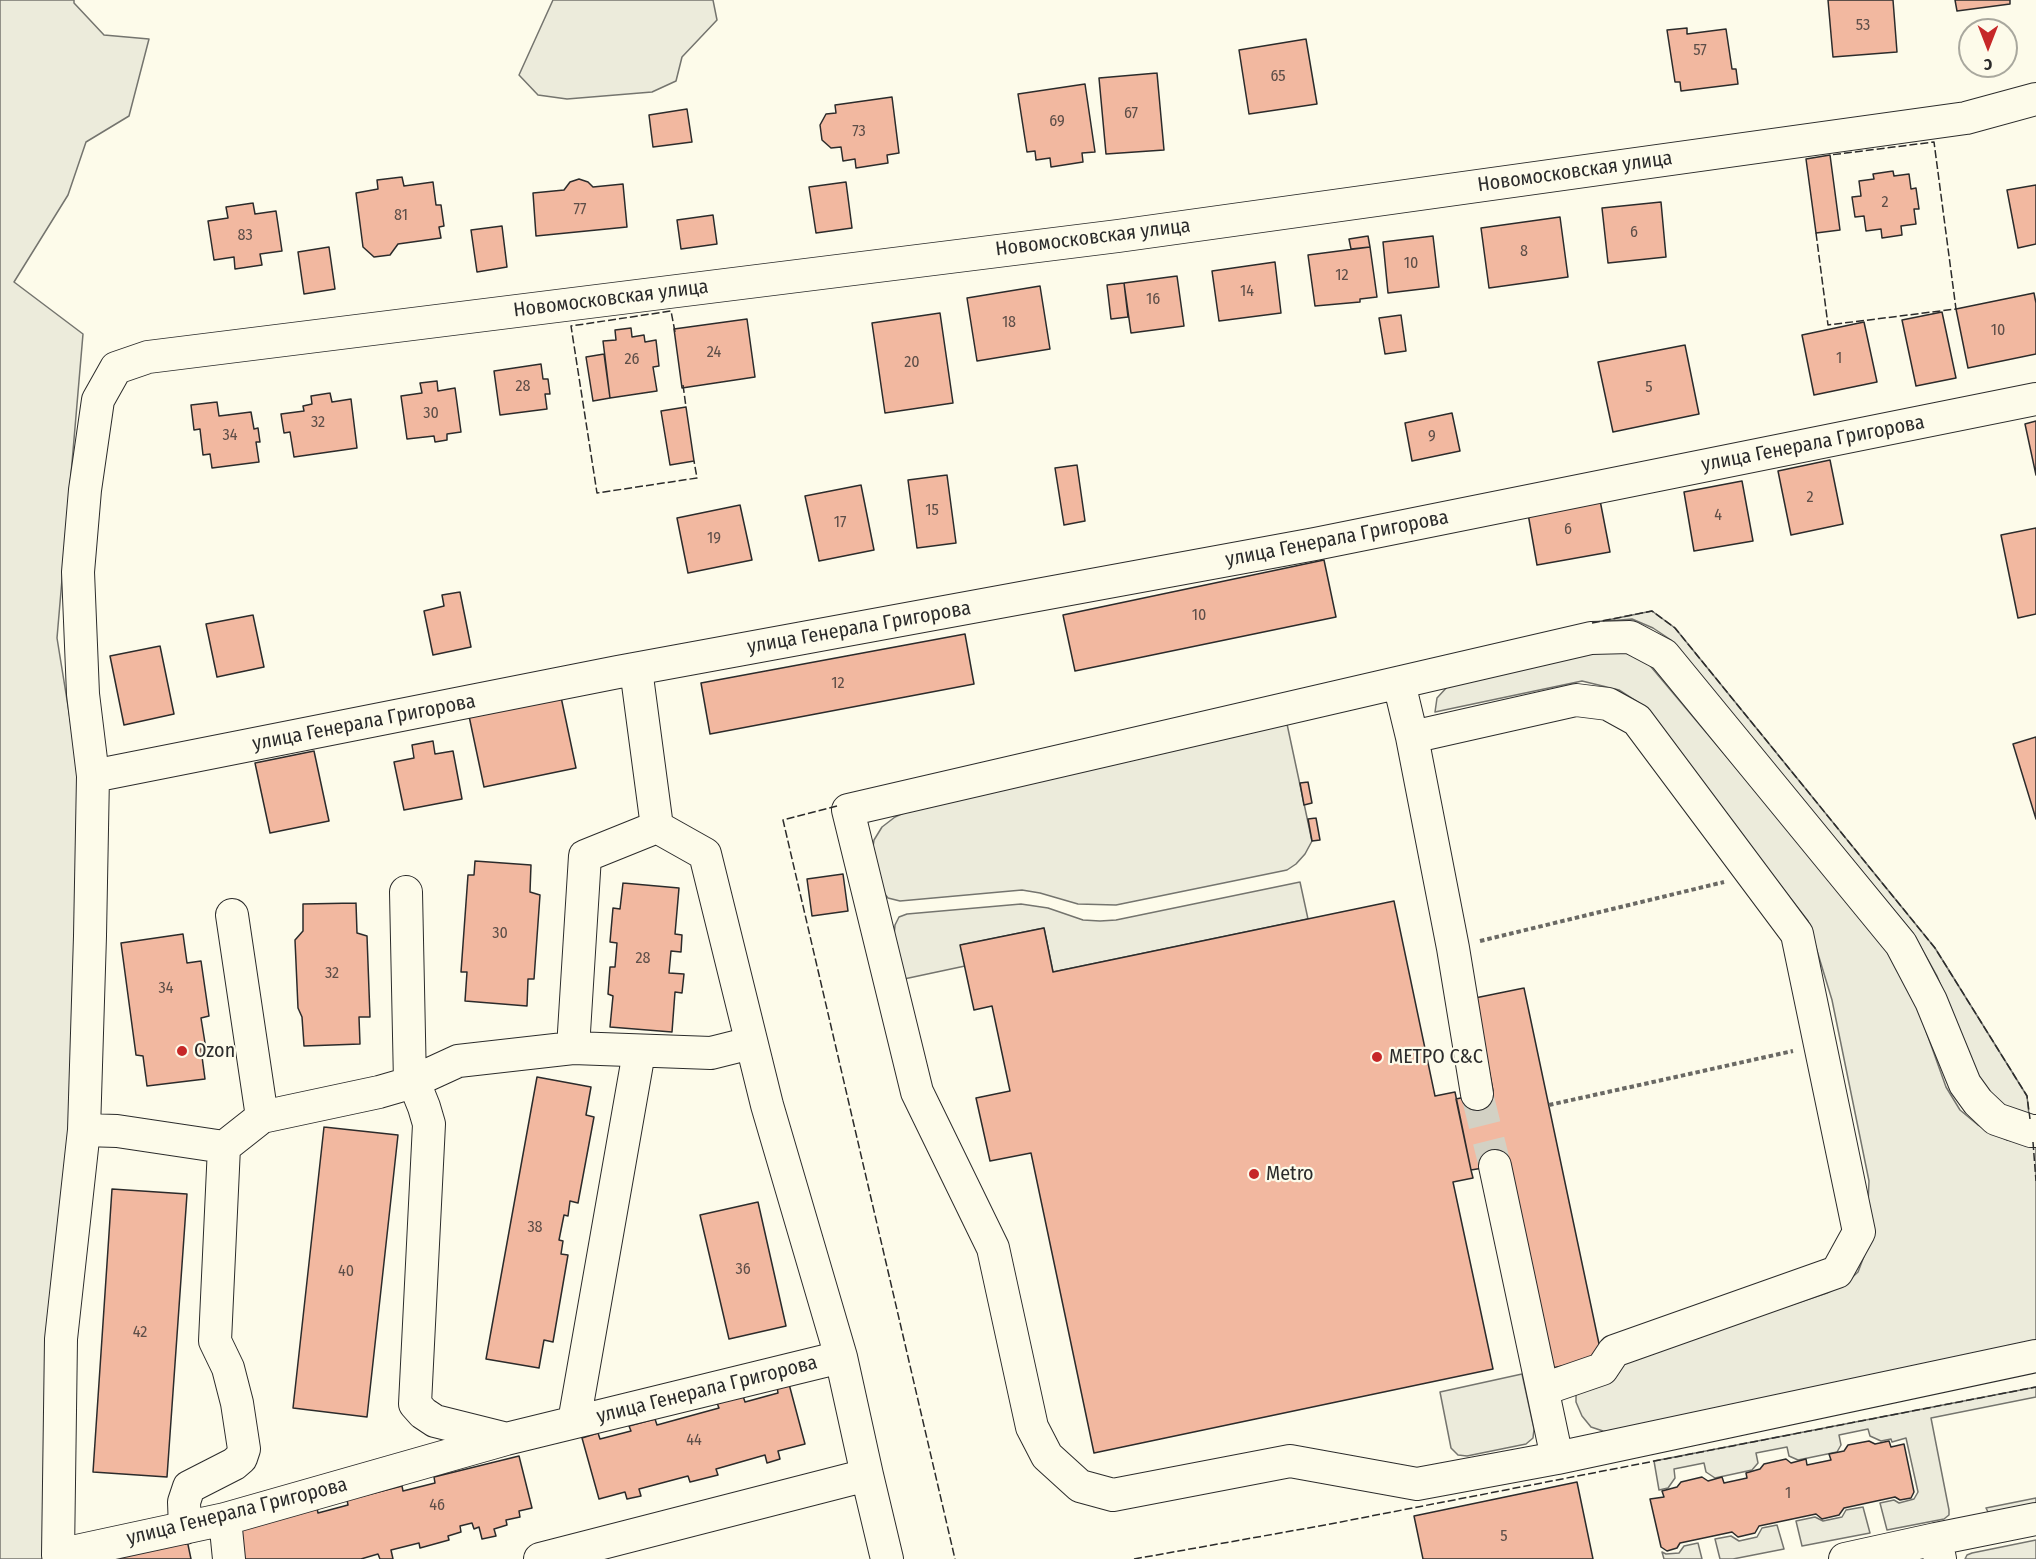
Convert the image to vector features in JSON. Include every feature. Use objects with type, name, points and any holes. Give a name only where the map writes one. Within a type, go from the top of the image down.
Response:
[{"type":"street","name":"Новомосковская улица","points":[[93,776],[83,694],[78,572],[85,490],[98,400],[116,368],[148,357],[1130,234],[1966,118],[2036,99]]},
{"type":"street","name":"улица Генерала Григорова","points":[[841,1357],[506,1439],[225,1519],[58,1557],[62,1339],[84,1130],[93,776],[636,669],[1327,542],[2036,399]]},
{"type":"street","points":[[2036,1131],[1996,1119],[1978,1102],[1965,1084],[1931,1000],[1901,945],[1664,655],[1630,637],[1591,638],[849,810],[916,1092],[993,1248],[1032,1427],[1047,1456],[1080,1486],[1113,1495],[1290,1461],[1417,1484],[1557,1458],[2036,1356]]},
{"type":"street","points":[[573,1048],[585,856],[657,827],[636,669]]},
{"type":"street","points":[[1399,683],[1412,737],[1453,948],[1478,1094]]},
{"type":"street","points":[[1412,737],[1576,700],[1608,704],[1637,720],[1797,934],[1859,1232],[1838,1272],[1614,1351],[1602,1369],[1544,1389]]},
{"type":"street","name":"улица Генерала Григорова","points":[[657,827],[705,854],[770,1116],[841,1357],[887,1559]]},
{"type":"street","points":[[406,892],[410,1083],[424,1107],[429,1124],[415,1404],[435,1421],[506,1439]]},
{"type":"street","points":[[231,915],[262,1117]]},
{"type":"street","points":[[84,1130],[117,1131],[224,1147],[262,1117],[379,1092],[410,1083],[458,1061],[573,1048],[711,1053],[751,1043]]},
{"type":"street","points":[[574,1422],[639,1052]]},
{"type":"street","points":[[185,1528],[184,1502],[189,1487],[234,1464],[241,1458],[244,1449],[237,1403],[228,1368],[215,1341],[224,1147]]},
{"type":"street","points":[[1495,1166],[1557,1458]]},
{"type":"street","points":[[540,1559],[867,1475]]},
{"type":"street","points":[[225,1519],[229,1559]]},
{"type":"street","points":[[1845,1559],[1938,1549],[2036,1519]]},
{"type":"path","points":[[1453,948],[1754,876]]},
{"type":"path","points":[[1549,1105],[1820,1046]]},
{"type":"shaded area","points":[[0,0],[74,0],[74,3],[104,35],[149,39],[129,116],[86,142],[68,195],[14,282],[83,334],[57,638],[104,929],[48,1559],[0,1559]]},
{"type":"shaded area","points":[[553,0],[713,0],[717,20],[682,57],[676,81],[652,92],[567,99],[538,95],[519,75]]},
{"type":"shaded area","points":[[1652,611],[1675,628],[1935,948],[2027,1096],[2029,1115],[2006,1107],[1989,1093],[1975,1073],[1937,976],[1913,933],[1671,640],[1653,628],[1632,619],[1598,622]]},
{"type":"shaded area","points":[[1621,651],[1647,662],[1874,932],[1916,1003],[1946,1087],[1960,1110],[1978,1125],[2007,1140],[2036,1145],[2036,1342],[1618,1432],[1591,1427],[1582,1416],[1576,1402],[1576,1389],[1586,1373],[1827,1293],[1845,1284],[1858,1272],[1866,1251],[1869,1181],[1832,1000],[1808,921],[1639,703],[1619,690],[1582,681],[1435,712],[1437,698],[1448,686],[1583,652]]},
{"type":"shaded area","points":[[1287,724],[1312,841],[1305,854],[1287,870],[1116,905],[1078,904],[1022,890],[900,901],[888,898],[880,888],[872,854],[874,840],[882,827],[908,811]]},
{"type":"shaded area","points":[[1300,882],[1308,919],[1053,972],[1044,928],[961,945],[965,966],[904,979],[894,936],[895,925],[899,917],[907,914],[1021,904],[1048,908],[1083,920],[1116,920]]},
{"type":"shaded area","points":[[1522,1374],[1534,1429],[1533,1438],[1526,1444],[1467,1456],[1458,1455],[1451,1448],[1440,1392]]},
{"type":"shaded area","points":[[2036,1387],[2036,1397],[1931,1418],[1949,1510],[1949,1515],[1944,1519],[1887,1530],[1880,1503],[1894,1500],[1899,1503],[1914,1499],[1918,1492],[1906,1438],[1892,1442],[1891,1439],[1881,1441],[1870,1436],[1868,1429],[1839,1435],[1841,1445],[1837,1452],[1798,1460],[1789,1456],[1787,1447],[1756,1453],[1758,1463],[1752,1470],[1715,1478],[1706,1472],[1704,1463],[1674,1469],[1675,1478],[1668,1488],[1659,1490],[1654,1461]]},
{"type":"shaded area","points":[[2036,1498],[2036,1508],[1989,1514],[1986,1508]]},
{"type":"shaded area","points":[[1863,1507],[1870,1533],[1802,1546],[1796,1521],[1815,1517],[1823,1521],[1842,1517],[1846,1510]]},
{"type":"shaded area","points":[[1777,1525],[1784,1549],[1733,1559],[1720,1559],[1715,1539],[1731,1536],[1739,1541],[1757,1537],[1762,1528]]},
{"type":"shaded area","points":[[2036,1540],[2036,1559],[1965,1559],[1972,1553]]},
{"type":"shaded area","points":[[1698,1543],[1702,1559],[1664,1559],[1662,1552],[1679,1553],[1684,1546]]},
{"type":"building","points":[[1828,0],[1893,0],[1897,52],[1833,57]]},
{"type":"building","points":[[1955,0],[2010,0],[2010,4],[1957,11]]},
{"type":"building","points":[[1687,28],[1687,34],[1726,29],[1732,69],[1736,69],[1738,84],[1681,91],[1680,82],[1675,82],[1667,30]]},
{"type":"building","points":[[1306,39],[1317,104],[1249,114],[1239,50]]},
{"type":"building","points":[[1157,73],[1164,150],[1106,154],[1099,78]]},
{"type":"building","points":[[1085,84],[1095,152],[1082,153],[1083,162],[1051,167],[1050,158],[1036,160],[1035,151],[1027,152],[1018,94]]},
{"type":"building","points":[[892,97],[899,153],[887,155],[888,163],[856,168],[855,159],[843,161],[841,147],[831,148],[822,140],[820,125],[826,114],[836,113],[835,105]]},
{"type":"building","points":[[687,109],[692,142],[653,147],[649,115]]},
{"type":"building","points":[[1830,155],[1840,230],[1816,233],[1806,159]]},
{"type":"building","points":[[1893,171],[1894,176],[1909,174],[1911,189],[1916,188],[1919,209],[1914,209],[1916,224],[1901,226],[1902,235],[1882,238],[1881,229],[1866,231],[1864,216],[1855,217],[1852,197],[1861,196],[1859,181],[1874,179],[1873,174]]},
{"type":"building","points":[[402,177],[404,186],[433,182],[436,205],[441,205],[444,226],[439,227],[441,238],[398,244],[390,255],[374,257],[363,247],[356,193],[378,189],[377,180]]},
{"type":"building","points":[[579,179],[588,182],[593,187],[623,184],[627,227],[536,236],[533,193],[564,190],[570,182]]},
{"type":"building","points":[[846,182],[852,228],[816,233],[809,187]]},
{"type":"building","points":[[2036,185],[2036,244],[2018,248],[2007,190]]},
{"type":"building","points":[[1661,202],[1666,257],[1608,263],[1602,208]]},
{"type":"building","points":[[253,203],[255,214],[276,211],[282,251],[260,254],[262,265],[235,269],[234,257],[214,260],[208,221],[228,218],[226,207]]},
{"type":"building","points":[[713,215],[717,244],[681,249],[677,220]]},
{"type":"building","points":[[1560,217],[1568,277],[1489,288],[1481,228]]},
{"type":"building","points":[[502,226],[507,267],[477,272],[471,230]]},
{"type":"building","points":[[1368,236],[1370,247],[1351,249],[1349,239]]},
{"type":"building","points":[[1433,236],[1439,287],[1388,293],[1383,242]]},
{"type":"building","points":[[329,247],[335,289],[304,294],[298,252]]},
{"type":"building","points":[[1370,247],[1377,297],[1360,299],[1360,302],[1315,306],[1308,255]]},
{"type":"building","points":[[1275,262],[1281,313],[1219,321],[1212,271]]},
{"type":"building","points":[[1177,276],[1184,326],[1131,333],[1124,283]]},
{"type":"building","points":[[1124,283],[1128,317],[1111,319],[1107,285]]},
{"type":"building","points":[[1040,286],[1050,349],[977,361],[967,298]]},
{"type":"building","points":[[2034,293],[2036,354],[1968,368],[1956,309]]},
{"type":"building","points":[[1942,312],[1956,378],[1916,386],[1902,320]]},
{"type":"building","points":[[940,313],[953,403],[885,413],[872,323]]},
{"type":"building","points":[[1401,315],[1406,351],[1385,354],[1379,318]]},
{"type":"building","points":[[747,319],[755,377],[682,388],[674,329]]},
{"type":"building","points":[[1864,322],[1877,382],[1814,395],[1802,335]]},
{"type":"building","points":[[631,328],[632,337],[644,335],[645,342],[656,340],[659,366],[653,367],[657,391],[610,398],[603,341],[616,340],[615,330]]},
{"type":"building","points":[[1685,345],[1699,414],[1613,432],[1598,362]]},
{"type":"building","points":[[604,354],[610,398],[593,401],[586,357]]},
{"type":"building","points":[[541,364],[543,379],[548,379],[550,394],[545,394],[547,409],[500,415],[494,371]]},
{"type":"building","points":[[437,381],[438,391],[455,388],[461,432],[447,434],[447,440],[435,442],[434,436],[407,439],[401,396],[422,393],[420,383]]},
{"type":"building","points":[[330,393],[332,402],[351,399],[357,448],[294,457],[290,432],[284,433],[281,414],[304,411],[303,406],[312,404],[311,396]]},
{"type":"building","points":[[217,402],[219,416],[251,412],[254,429],[258,428],[260,442],[256,442],[259,462],[212,468],[210,454],[203,455],[200,429],[194,430],[191,405]]},
{"type":"building","points":[[686,407],[694,461],[670,465],[661,411]]},
{"type":"building","points":[[1452,413],[1460,451],[1412,461],[1405,423]]},
{"type":"building","points":[[2036,421],[2036,475],[2025,424]]},
{"type":"building","points":[[1830,460],[1843,524],[1791,535],[1778,471]]},
{"type":"building","points":[[1077,465],[1085,521],[1064,525],[1055,468]]},
{"type":"building","points":[[947,475],[956,543],[917,548],[908,480]]},
{"type":"building","points":[[1742,481],[1753,541],[1694,551],[1684,492]]},
{"type":"building","points":[[861,485],[874,550],[819,561],[805,496]]},
{"type":"building","points":[[1599,495],[1610,552],[1537,565],[1527,508]]},
{"type":"building","points":[[740,505],[752,560],[688,573],[677,518]]},
{"type":"building","points":[[2036,528],[2036,614],[2018,618],[2001,535]]},
{"type":"building","points":[[1324,560],[1336,617],[1075,671],[1063,615]]},
{"type":"building","points":[[460,592],[471,647],[433,655],[424,611],[444,606],[442,595]]},
{"type":"building","points":[[253,615],[264,667],[217,677],[206,624]]},
{"type":"building","points":[[965,634],[974,684],[710,734],[701,683]]},
{"type":"building","points":[[160,646],[174,714],[124,725],[110,656]]},
{"type":"building","points":[[561,697],[576,768],[484,787],[469,716]]},
{"type":"building","points":[[2036,737],[2036,819],[2013,744]]},
{"type":"building","points":[[433,741],[435,754],[453,751],[462,799],[404,810],[394,762],[414,758],[412,745]]},
{"type":"building","points":[[314,751],[329,821],[270,833],[255,763]]},
{"type":"building","points":[[1308,782],[1312,803],[1304,805],[1300,783]]},
{"type":"building","points":[[1316,818],[1320,840],[1312,841],[1308,819]]},
{"type":"building","points":[[475,861],[531,865],[530,892],[540,895],[534,979],[528,979],[527,1006],[465,1001],[467,972],[461,972],[468,875],[474,875]]},
{"type":"building","points":[[843,874],[848,911],[812,916],[807,879]]},
{"type":"building","points":[[623,883],[679,888],[675,934],[682,935],[681,952],[671,951],[669,973],[684,974],[682,993],[675,992],[672,1032],[610,1027],[613,996],[608,994],[610,967],[615,967],[617,943],[610,942],[613,908],[620,909]]},
{"type":"building","name":"Metro","points":[[1394,901],[1435,1096],[1455,1092],[1473,1178],[1453,1182],[1493,1369],[1094,1453],[1031,1153],[990,1161],[976,1098],[1010,1091],[992,1006],[974,1010],[960,945],[1044,928],[1053,972]]},
{"type":"building","points":[[356,903],[357,933],[367,936],[370,1017],[359,1017],[360,1044],[304,1046],[302,1017],[298,1008],[295,940],[303,931],[303,904]]},
{"type":"building","points":[[183,934],[187,963],[201,961],[209,1016],[201,1018],[206,1049],[201,1049],[205,1079],[147,1086],[143,1056],[136,1055],[121,943]]},
{"type":"building","points":[[1524,988],[1602,1358],[1552,1368],[1495,1166],[1471,1170],[1456,1099],[1493,1091],[1475,998]]},
{"type":"building","points":[[537,1077],[591,1087],[586,1115],[594,1117],[578,1203],[570,1201],[568,1216],[564,1215],[559,1240],[563,1241],[561,1254],[568,1255],[553,1342],[544,1340],[539,1368],[486,1359]]},
{"type":"building","points":[[324,1127],[398,1135],[367,1417],[293,1408]]},
{"type":"building","points":[[112,1189],[187,1194],[167,1477],[93,1472]]},
{"type":"building","points":[[758,1202],[786,1326],[729,1339],[700,1215]]},
{"type":"building","points":[[789,1384],[805,1444],[778,1451],[780,1459],[767,1463],[765,1455],[716,1469],[718,1475],[690,1482],[688,1476],[639,1489],[641,1496],[627,1499],[625,1492],[599,1499],[582,1438],[598,1433],[600,1439],[631,1431],[629,1426],[655,1419],[657,1425],[719,1408],[717,1403],[743,1396],[745,1402],[778,1393],[777,1387]]},
{"type":"building","points":[[1869,1441],[1875,1444],[1889,1441],[1891,1447],[1904,1444],[1914,1492],[1911,1498],[1900,1500],[1895,1497],[1844,1508],[1839,1515],[1822,1519],[1816,1514],[1759,1526],[1755,1533],[1738,1537],[1732,1532],[1680,1543],[1677,1548],[1667,1551],[1661,1547],[1650,1499],[1664,1497],[1662,1491],[1677,1487],[1681,1482],[1702,1477],[1708,1481],[1722,1477],[1724,1483],[1747,1478],[1746,1473],[1760,1469],[1764,1464],[1786,1459],[1791,1463],[1806,1459],[1807,1465],[1831,1460],[1829,1454],[1844,1451],[1848,1445]]},
{"type":"building","points":[[519,1456],[532,1508],[519,1511],[520,1517],[506,1520],[507,1525],[494,1529],[496,1536],[482,1539],[479,1527],[474,1529],[472,1523],[460,1526],[461,1532],[448,1536],[449,1540],[420,1548],[419,1543],[391,1550],[393,1559],[380,1559],[378,1554],[361,1559],[239,1559],[231,1529],[317,1508],[318,1513],[348,1505],[347,1500],[402,1486],[403,1491],[435,1483],[434,1477]]},
{"type":"building","points":[[1577,1482],[1593,1559],[1423,1559],[1414,1516]]},
{"type":"building","points":[[187,1540],[191,1559],[115,1559]]},
{"type":"tunnel","points":[[1477,1094],[1495,1166]]},
{"type":"fence","points":[[1816,233],[1828,325],[1956,309],[1934,142],[1830,155]]},
{"type":"fence","points":[[675,332],[671,311],[571,326],[597,493],[697,478],[694,461]]},
{"type":"fence","points":[[683,385],[686,407]]},
{"type":"fence","points":[[1592,623],[1652,611],[1675,628],[1935,948],[2027,1096],[2030,1119]]},
{"type":"fence","points":[[837,806],[783,820],[955,1559]]},
{"type":"fence","points":[[2033,1142],[2036,1181]]},
{"type":"fence","points":[[1134,1559],[1325,1525],[2036,1387]]},
{"type":"place","name":"Ozon","points":[[182,1051]]},
{"type":"place","name":"МЕТРО С&С","points":[[1377,1057]]},
{"type":"place","name":"Metro","points":[[1254,1174]]}]
